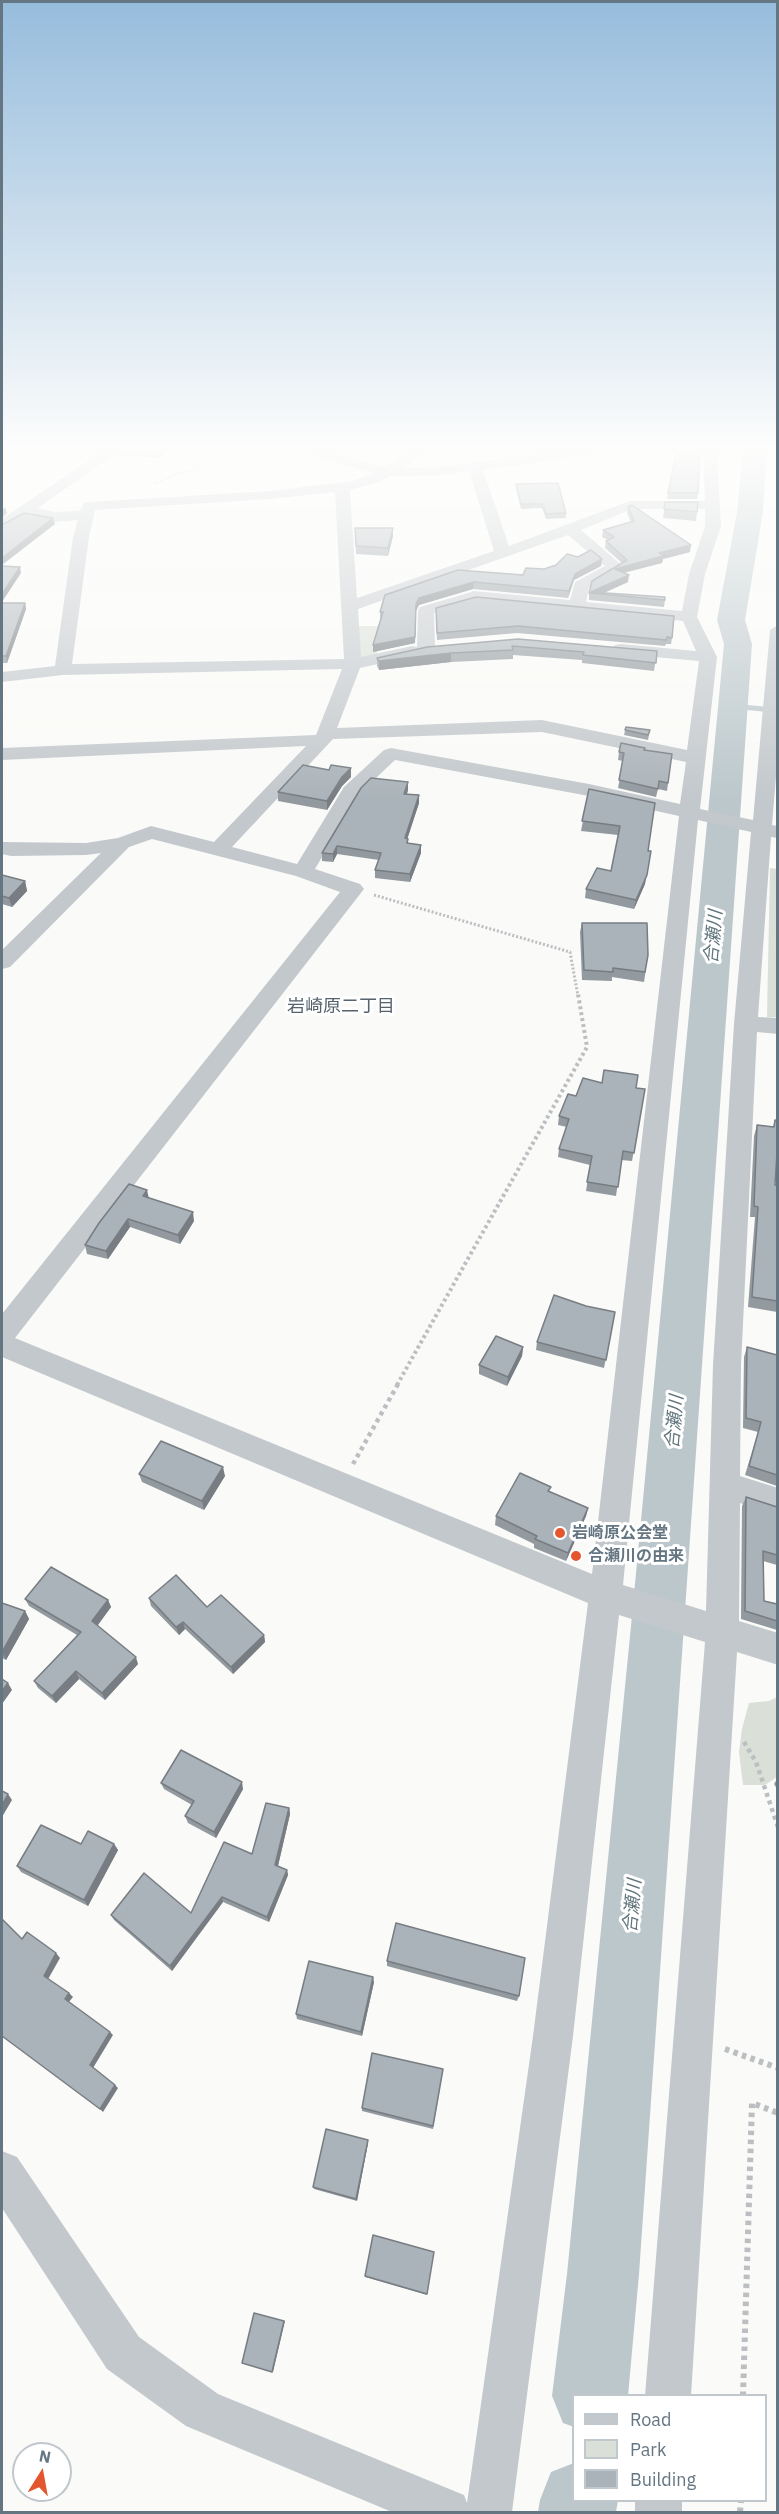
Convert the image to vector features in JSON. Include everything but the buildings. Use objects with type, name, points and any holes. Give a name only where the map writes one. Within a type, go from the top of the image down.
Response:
[{"type":"street","points":[[63,670],[77,567]]},
{"type":"street","points":[[218,850],[323,739],[353,664],[346,567]]},
{"type":"street","points":[[350,606],[462,567]]},
{"type":"street","points":[[577,606],[581,585],[615,567]]},
{"type":"street","points":[[489,2512],[553,2036],[694,815],[696,758],[708,657],[689,617],[699,567]]},
{"type":"street","points":[[2,677],[63,670],[218,664],[353,664],[432,647],[426,611],[474,596],[689,617]]},
{"type":"street","points":[[668,2394],[714,1716],[711,1627],[725,1485],[727,1365],[746,1024],[769,830],[777,630]]},
{"type":"street","points":[[605,647],[708,657]]},
{"type":"street","points":[[2,754],[542,726],[696,758]]},
{"type":"street","points":[[323,739],[495,775],[589,790],[769,830]]},
{"type":"street","points":[[303,872],[351,791],[390,754]]},
{"type":"street","points":[[2,1334],[353,889],[303,872],[151,832],[122,843],[86,849],[5,853]]},
{"type":"street","points":[[2,962],[122,843]]},
{"type":"street","points":[[746,1024],[777,1026]]},
{"type":"street","points":[[2,1345],[605,1595],[777,1649]]},
{"type":"street","points":[[725,1485],[777,1502]]},
{"type":"street","points":[[2,2172],[123,2353],[202,2410],[447,2512]]},
{"type":"path","points":[[342,1485],[587,1047],[570,952],[353,889]]},
{"type":"path","points":[[714,1716],[732,1722],[756,1762],[777,1827]]},
{"type":"path","points":[[724,2049],[777,2068]]},
{"type":"path","points":[[744,2394],[752,2103],[777,2113]]},
{"type":"green space","points":[[354,626],[378,626],[377,657],[356,660]]},
{"type":"green space","points":[[770,868],[777,869],[777,1017],[767,1017]]},
{"type":"green space","points":[[777,1697],[777,1777],[765,1785],[743,1785],[739,1752],[749,1703],[769,1701]]},
{"type":"waterway","name":"合瀬川","points":[[590,2394],[603,2274],[658,1626],[738,644],[731,620],[740,567]]},
{"type":"waterway","points":[[732,706],[773,710]]},
{"type":"waterway","name":"合瀬川","points":[[577,2512],[579,2502]]},
{"type":"place","name":"岩崎原公会堂","points":[[560,1533]]},
{"type":"place","name":"合瀬川の由来","points":[[576,1556]]},
{"type":"district","name":"岩崎原二丁目","points":[[341,1007]]}]
